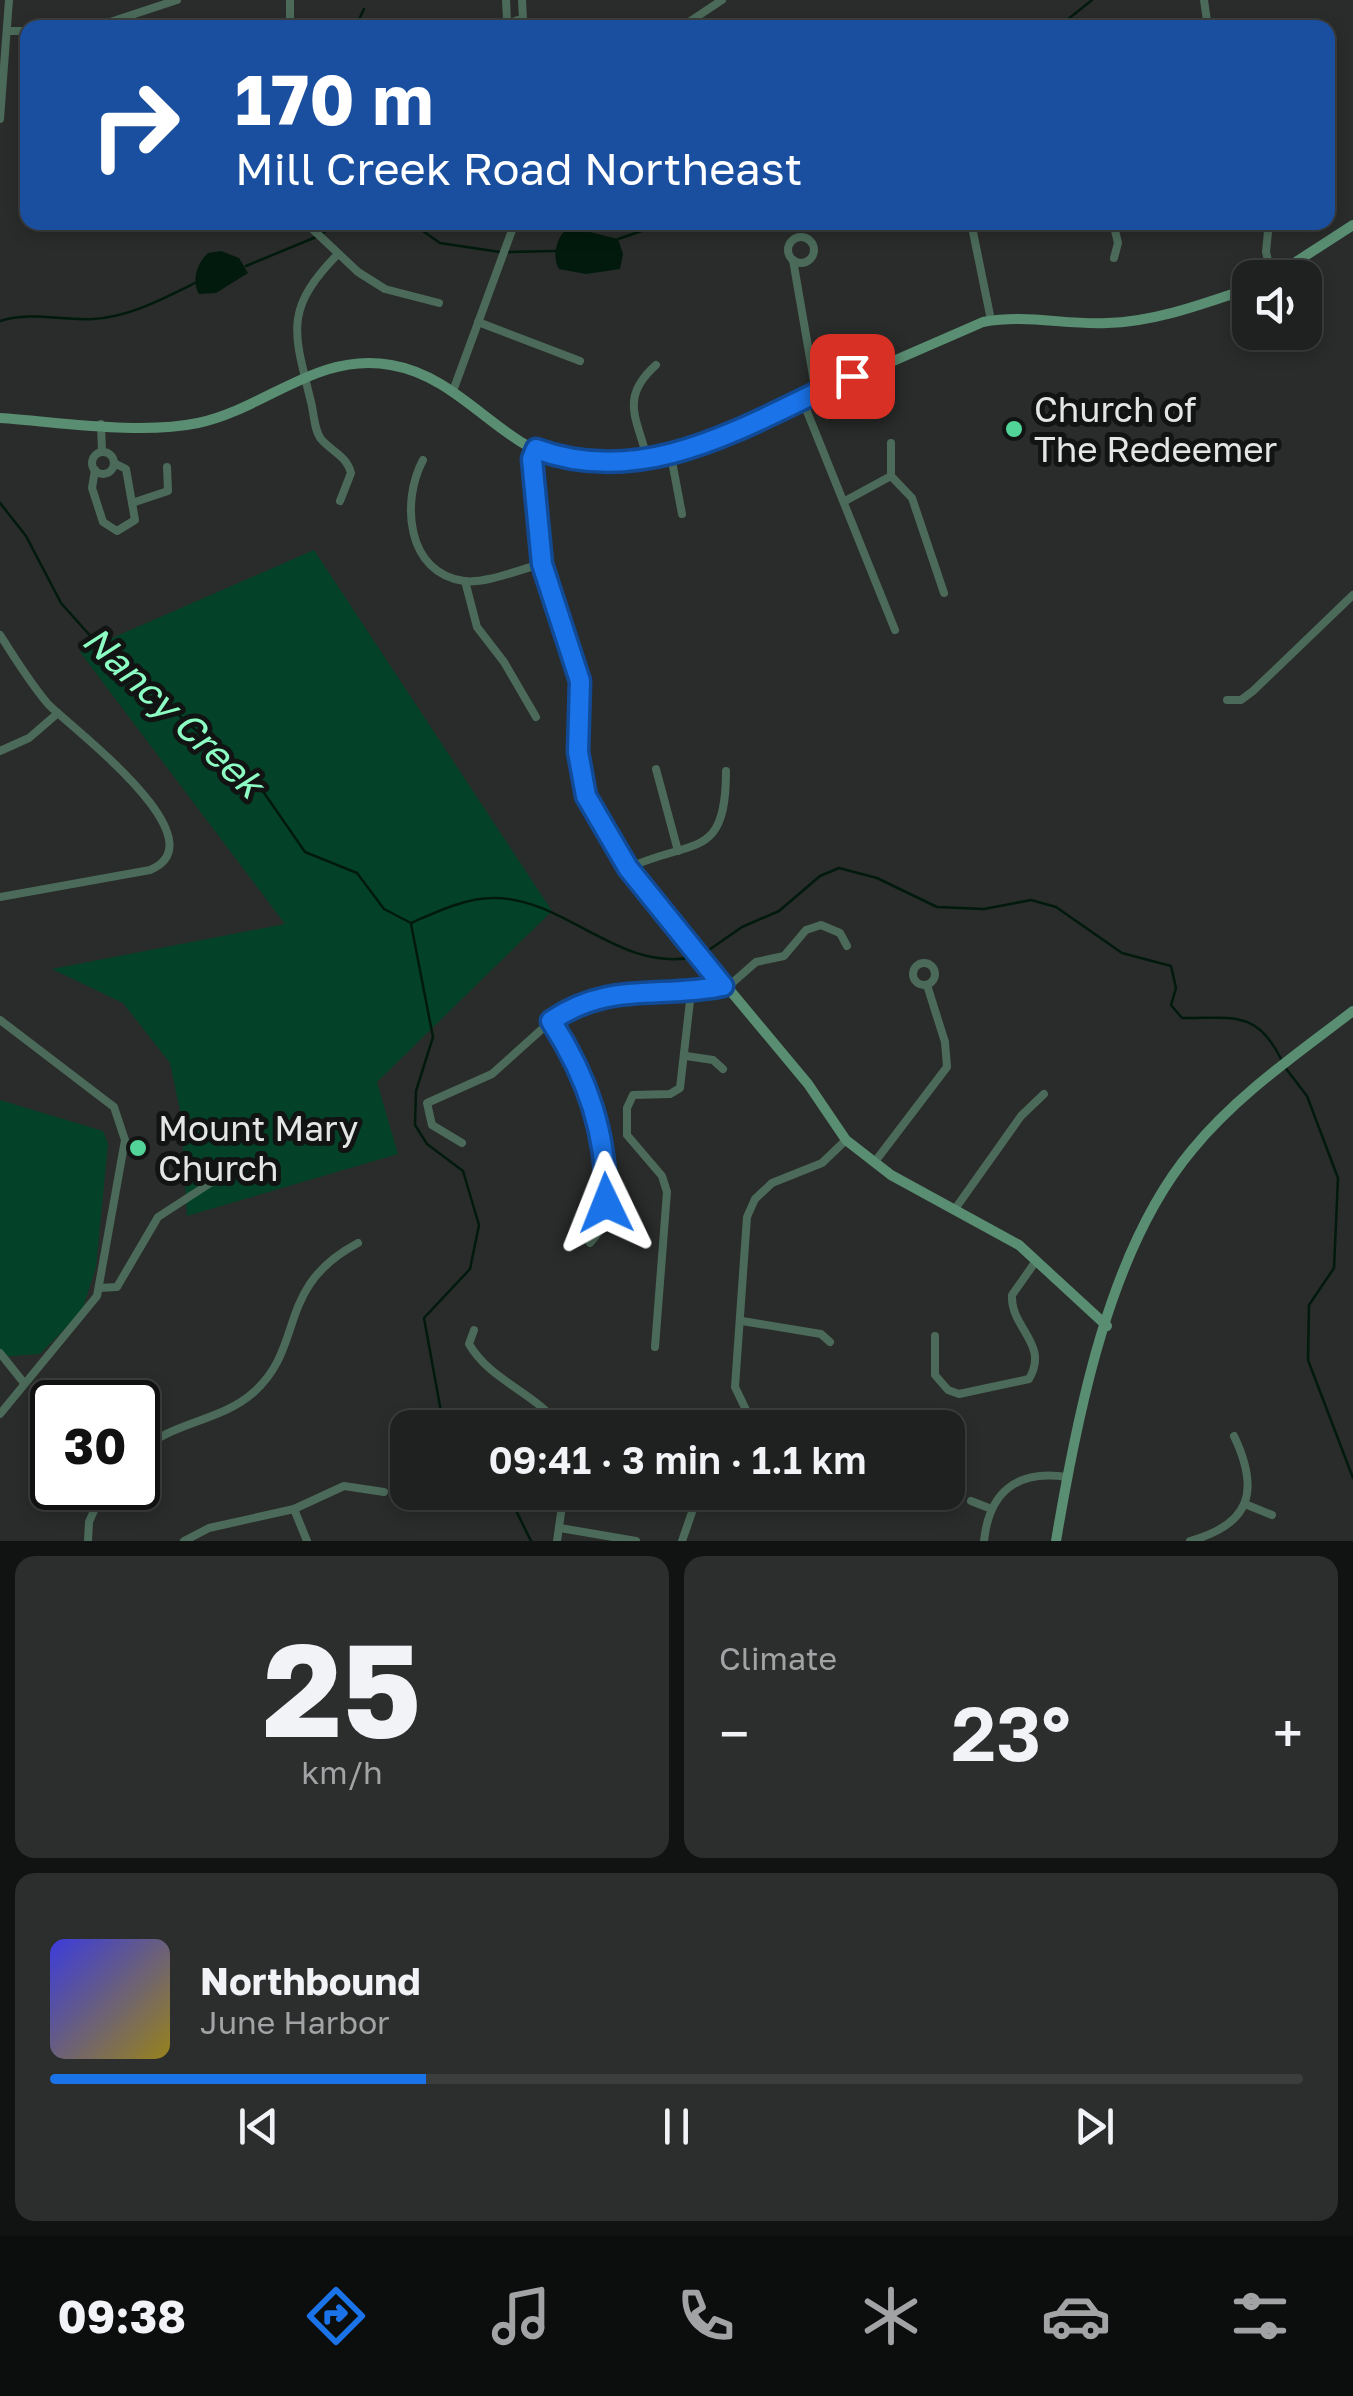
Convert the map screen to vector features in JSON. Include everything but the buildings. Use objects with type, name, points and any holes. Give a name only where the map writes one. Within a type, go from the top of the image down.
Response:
[{"type":"main road","points":[[1298,260],[1353,225]]},
{"type":"main road","points":[[0,418],[101,424],[198,423],[304,377],[368,362],[412,370],[453,390],[536,449],[585,463],[648,462],[670,456],[958,330],[991,320],[1114,323],[1164,314],[1232,293]]},
{"type":"main road","points":[[536,449],[532,459],[542,564],[578,668],[581,779],[595,816],[628,868],[709,970],[808,1084],[846,1140],[874,1163],[986,1224],[1036,1261],[1107,1326]]},
{"type":"main road","points":[[1056,1541],[1067,1476],[1107,1326],[1135,1244],[1189,1153],[1227,1112],[1353,1011]]},
{"type":"street","points":[[0,119],[8,0]]},
{"type":"street","points":[[116,20],[177,0]]},
{"type":"street","points":[[522,0],[524,20]]},
{"type":"street","points":[[696,0],[702,12]]},
{"type":"street","points":[[691,20],[722,0]]},
{"type":"street","points":[[7,30],[20,31]]},
{"type":"street","points":[[313,230],[385,289],[439,303]]},
{"type":"street","points":[[453,390],[512,230]]},
{"type":"street","points":[[973,230],[991,320]]},
{"type":"street","points":[[1114,258],[1118,243],[1115,230]]},
{"type":"street","points":[[1267,230],[1268,260]]},
{"type":"street","points":[[338,254],[306,288],[297,318],[296,344],[319,437],[348,462],[352,473],[340,501]]},
{"type":"street","points":[[793,260],[816,392]]},
{"type":"street","points":[[478,322],[580,361]]},
{"type":"street","points":[[648,462],[632,394],[637,382],[656,364]]},
{"type":"street","points":[[802,399],[895,630]]},
{"type":"street","points":[[101,424],[102,452]]},
{"type":"street","points":[[890,443],[891,476],[912,498],[944,594]]},
{"type":"street","points":[[102,452],[110,454],[114,463],[126,469],[138,514],[132,524],[117,531],[106,526],[92,488],[94,457],[102,452]]},
{"type":"street","points":[[670,456],[682,514]]},
{"type":"street","points":[[423,460],[414,477],[413,536],[428,564],[465,581],[542,564]]},
{"type":"street","points":[[95,470],[106,474],[114,463]]},
{"type":"street","points":[[135,502],[168,491],[167,467]]},
{"type":"street","points":[[845,501],[891,476]]},
{"type":"street","points":[[465,581],[477,627],[504,662],[536,717]]},
{"type":"street","points":[[1226,700],[1241,700],[1254,691],[1353,595]]},
{"type":"street","points":[[0,635],[58,713],[130,777],[161,822],[169,847],[166,858],[156,868],[0,897]]},
{"type":"street","points":[[0,751],[29,738],[58,713]]},
{"type":"street","points":[[656,769],[678,851]]},
{"type":"street","points":[[628,868],[706,842],[722,820],[726,771]]},
{"type":"street","points":[[462,1143],[432,1125],[427,1103],[492,1074],[551,1021],[588,999],[692,992],[723,986],[756,962],[784,956],[813,926],[831,927],[847,946]]},
{"type":"street","points":[[874,1163],[947,1068],[945,1042],[928,985]]},
{"type":"street","points":[[655,1347],[666,1183],[626,1136],[628,1108],[633,1096],[676,1092],[686,1056],[692,992]]},
{"type":"street","points":[[0,1020],[114,1107],[125,1140],[99,1288],[79,1324],[0,1414]]},
{"type":"street","points":[[551,1021],[585,1082],[602,1131],[606,1203],[602,1226],[590,1244]]},
{"type":"street","points":[[686,1056],[712,1060],[722,1068]]},
{"type":"street","points":[[955,1209],[1021,1116],[1044,1094]]},
{"type":"street","points":[[746,1410],[735,1387],[747,1217],[755,1199],[772,1183],[822,1163],[846,1140]]},
{"type":"street","points":[[99,1288],[117,1287],[126,1277],[158,1217],[232,1170]]},
{"type":"street","points":[[160,1438],[175,1427],[226,1409],[254,1392],[274,1365],[306,1286],[326,1264],[358,1243]]},
{"type":"street","points":[[935,1336],[934,1374],[948,1390],[959,1394],[1029,1379],[1037,1361],[1036,1351],[1014,1313],[1012,1295],[1036,1261]]},
{"type":"street","points":[[742,1321],[821,1334],[830,1342]]},
{"type":"street","points":[[474,1330],[469,1344],[486,1368],[548,1410]]},
{"type":"street","points":[[0,1352],[24,1384]]},
{"type":"street","points":[[1190,1541],[1226,1526],[1245,1504],[1248,1471],[1234,1436]]},
{"type":"street","points":[[984,1541],[989,1508],[1020,1481],[1067,1476]]},
{"type":"street","points":[[184,1541],[209,1528],[294,1508],[344,1486],[384,1492]]},
{"type":"street","points":[[970,1501],[989,1508]]},
{"type":"street","points":[[1245,1504],[1272,1515]]},
{"type":"street","points":[[294,1508],[307,1541]]},
{"type":"street","points":[[88,1541],[94,1510]]},
{"type":"street","points":[[557,1541],[562,1510]]},
{"type":"street","points":[[682,1541],[693,1510]]},
{"type":"street","points":[[560,1528],[636,1541]]},
{"type":"green space","points":[[314,550],[552,911],[377,1082],[398,1154],[187,1216],[181,1115],[170,1063],[123,1003],[52,969],[285,924],[80,652]]},
{"type":"green space","points":[[0,1100],[103,1131],[108,1144],[96,1267],[82,1311],[40,1354],[0,1357]]},
{"type":"shaded area","points":[[567,230],[582,230],[618,239],[623,254],[620,269],[586,274],[559,269],[557,246]]},
{"type":"shaded area","points":[[221,251],[239,258],[248,273],[216,293],[199,294],[195,278],[201,262],[208,253]]},
{"type":"waterway","points":[[1067,20],[1092,0]]},
{"type":"waterway","points":[[359,20],[364,9]]},
{"type":"waterway","points":[[323,233],[327,230]]},
{"type":"waterway","points":[[421,230],[440,243],[500,252]]},
{"type":"waterway","points":[[618,239],[644,230]]},
{"type":"waterway","points":[[246,266],[316,237]]},
{"type":"waterway","points":[[508,252],[556,251]]},
{"type":"waterway","points":[[0,321],[24,317],[106,318],[146,306],[195,283]]},
{"type":"waterway","name":"Nancy Creek","points":[[0,503],[26,536],[61,603],[94,640],[260,787],[305,852],[357,873],[384,909],[411,923],[472,900],[520,901],[644,955],[671,959],[699,956]]},
{"type":"waterway","name":"Nancy Creek","points":[[706,952],[742,927],[779,911],[820,876],[839,868],[877,878],[937,907],[984,909],[1031,900],[1056,907],[1122,953],[1171,966],[1176,988],[1171,1005],[1182,1018],[1227,1018],[1251,1024],[1262,1031],[1281,1059]]},
{"type":"waterway","points":[[411,924],[433,1037],[416,1091],[415,1125],[427,1144],[463,1171],[479,1225],[470,1269],[424,1318],[441,1410]]},
{"type":"waterway","name":"Nancy Creek","points":[[1284,1066],[1307,1096],[1338,1178],[1334,1268],[1309,1305],[1308,1360],[1353,1478]]},
{"type":"waterway","points":[[516,1510],[531,1541]]},
{"type":"place","name":"Church of The Redeemer","points":[[1014,429]]},
{"type":"place","name":"Mount Mary Church","points":[[138,1148]]},
{"type":"route","points":[[606,1203],[602,1131],[585,1082],[551,1021],[588,999],[636,991],[684,993],[723,986],[628,868],[586,796],[578,752],[578,668],[542,564],[532,459],[536,449],[585,463],[648,462],[691,450],[852,376]]}]
